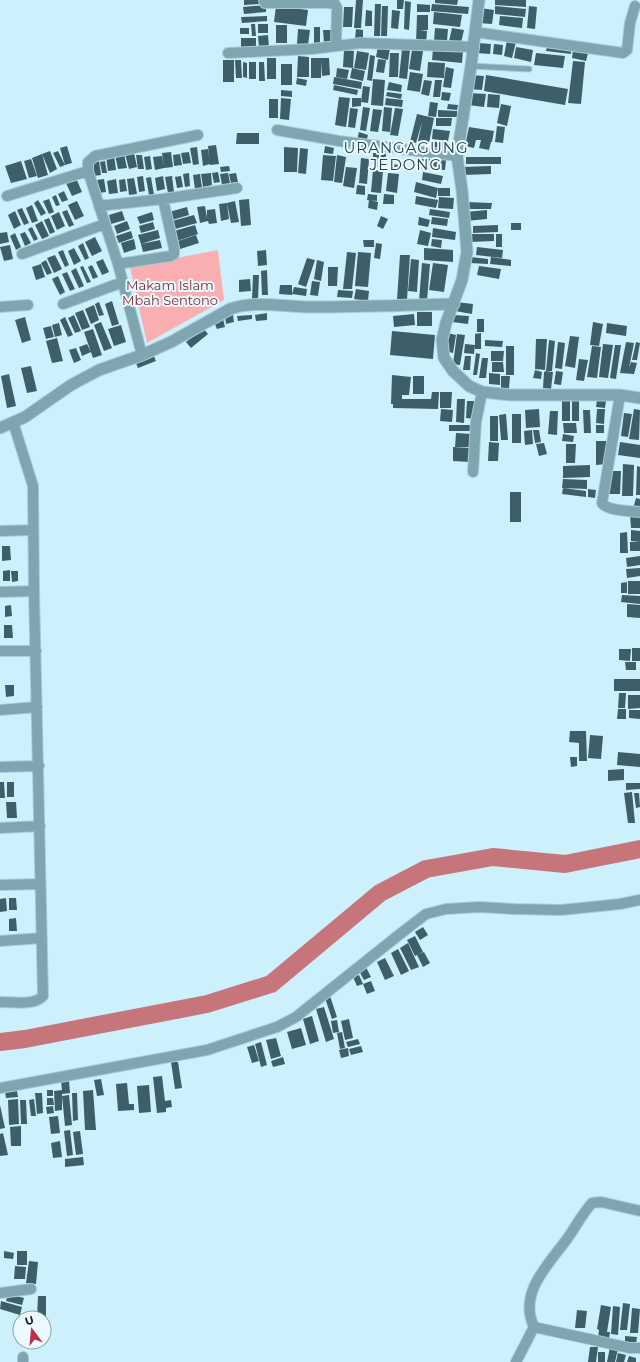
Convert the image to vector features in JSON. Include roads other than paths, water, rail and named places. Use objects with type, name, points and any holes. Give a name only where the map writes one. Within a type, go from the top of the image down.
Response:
[{"type":"street","points":[[264,0],[265,3],[335,4],[337,8],[336,45]]},
{"type":"street","points":[[478,0],[474,47],[457,156],[462,190],[467,252],[462,280],[446,323],[442,340],[444,358],[452,371],[469,386],[482,392],[511,395],[620,394],[640,398]]},
{"type":"street","points":[[475,32],[623,53],[627,50],[630,23],[636,6]]},
{"type":"street","points":[[228,53],[312,50],[336,45],[361,43],[474,47]]},
{"type":"street","points":[[277,130],[339,141],[457,156]]},
{"type":"street","points":[[142,355],[118,264],[88,171],[88,162],[95,156],[198,135]]},
{"type":"street","points":[[8,196],[88,171]]},
{"type":"street","points":[[99,206],[163,199],[237,188]]},
{"type":"street","points":[[118,264],[171,256],[174,254],[163,199]]},
{"type":"street","points":[[22,254],[104,224]]},
{"type":"street","points":[[63,304],[123,282]]},
{"type":"street","points":[[0,428],[26,416],[71,385],[99,370],[142,355],[171,342],[230,309],[240,306],[311,307],[454,304]]},
{"type":"street","points":[[0,307],[28,305]]},
{"type":"street","points":[[473,472],[476,422],[482,392]]},
{"type":"street","points":[[620,394],[602,503],[608,508],[640,512]]},
{"type":"street","points":[[0,1002],[32,1002],[39,1001],[43,996],[34,591],[34,486],[12,422]]},
{"type":"street","points":[[0,531],[33,530]]},
{"type":"street","points":[[0,592],[34,591]]},
{"type":"street","points":[[0,651],[36,651]]},
{"type":"street","points":[[0,710],[37,707]]},
{"type":"street","points":[[0,767],[39,766]]},
{"type":"street","points":[[0,828],[40,826]]},
{"type":"street","points":[[0,885],[40,884]]},
{"type":"street","points":[[0,1088],[207,1050],[277,1027],[296,1017],[426,914],[446,909],[479,907],[561,910],[620,904],[640,900]]},
{"type":"street","points":[[0,941],[42,938]]},
{"type":"street","points":[[534,1327],[530,1319],[529,1311],[535,1284],[542,1271],[592,1203],[601,1202],[640,1212]]},
{"type":"street","points":[[0,1293],[31,1289]]},
{"type":"street","points":[[534,1327],[630,1348],[640,1348]]},
{"type":"street","points":[[516,1362],[534,1327]]},
{"type":"lane","points":[[471,66],[529,69]]},
{"type":"waterway","points":[[0,1042],[25,1039],[207,1004],[271,984],[380,893],[426,869],[493,857],[565,864],[640,849]]},
{"type":"district","name":"URANGAGUNG JEDONG","points":[[406,156]]},
{"type":"park label","name":"Makam Islam Mbah Sentono","points":[[170,292]]}]
